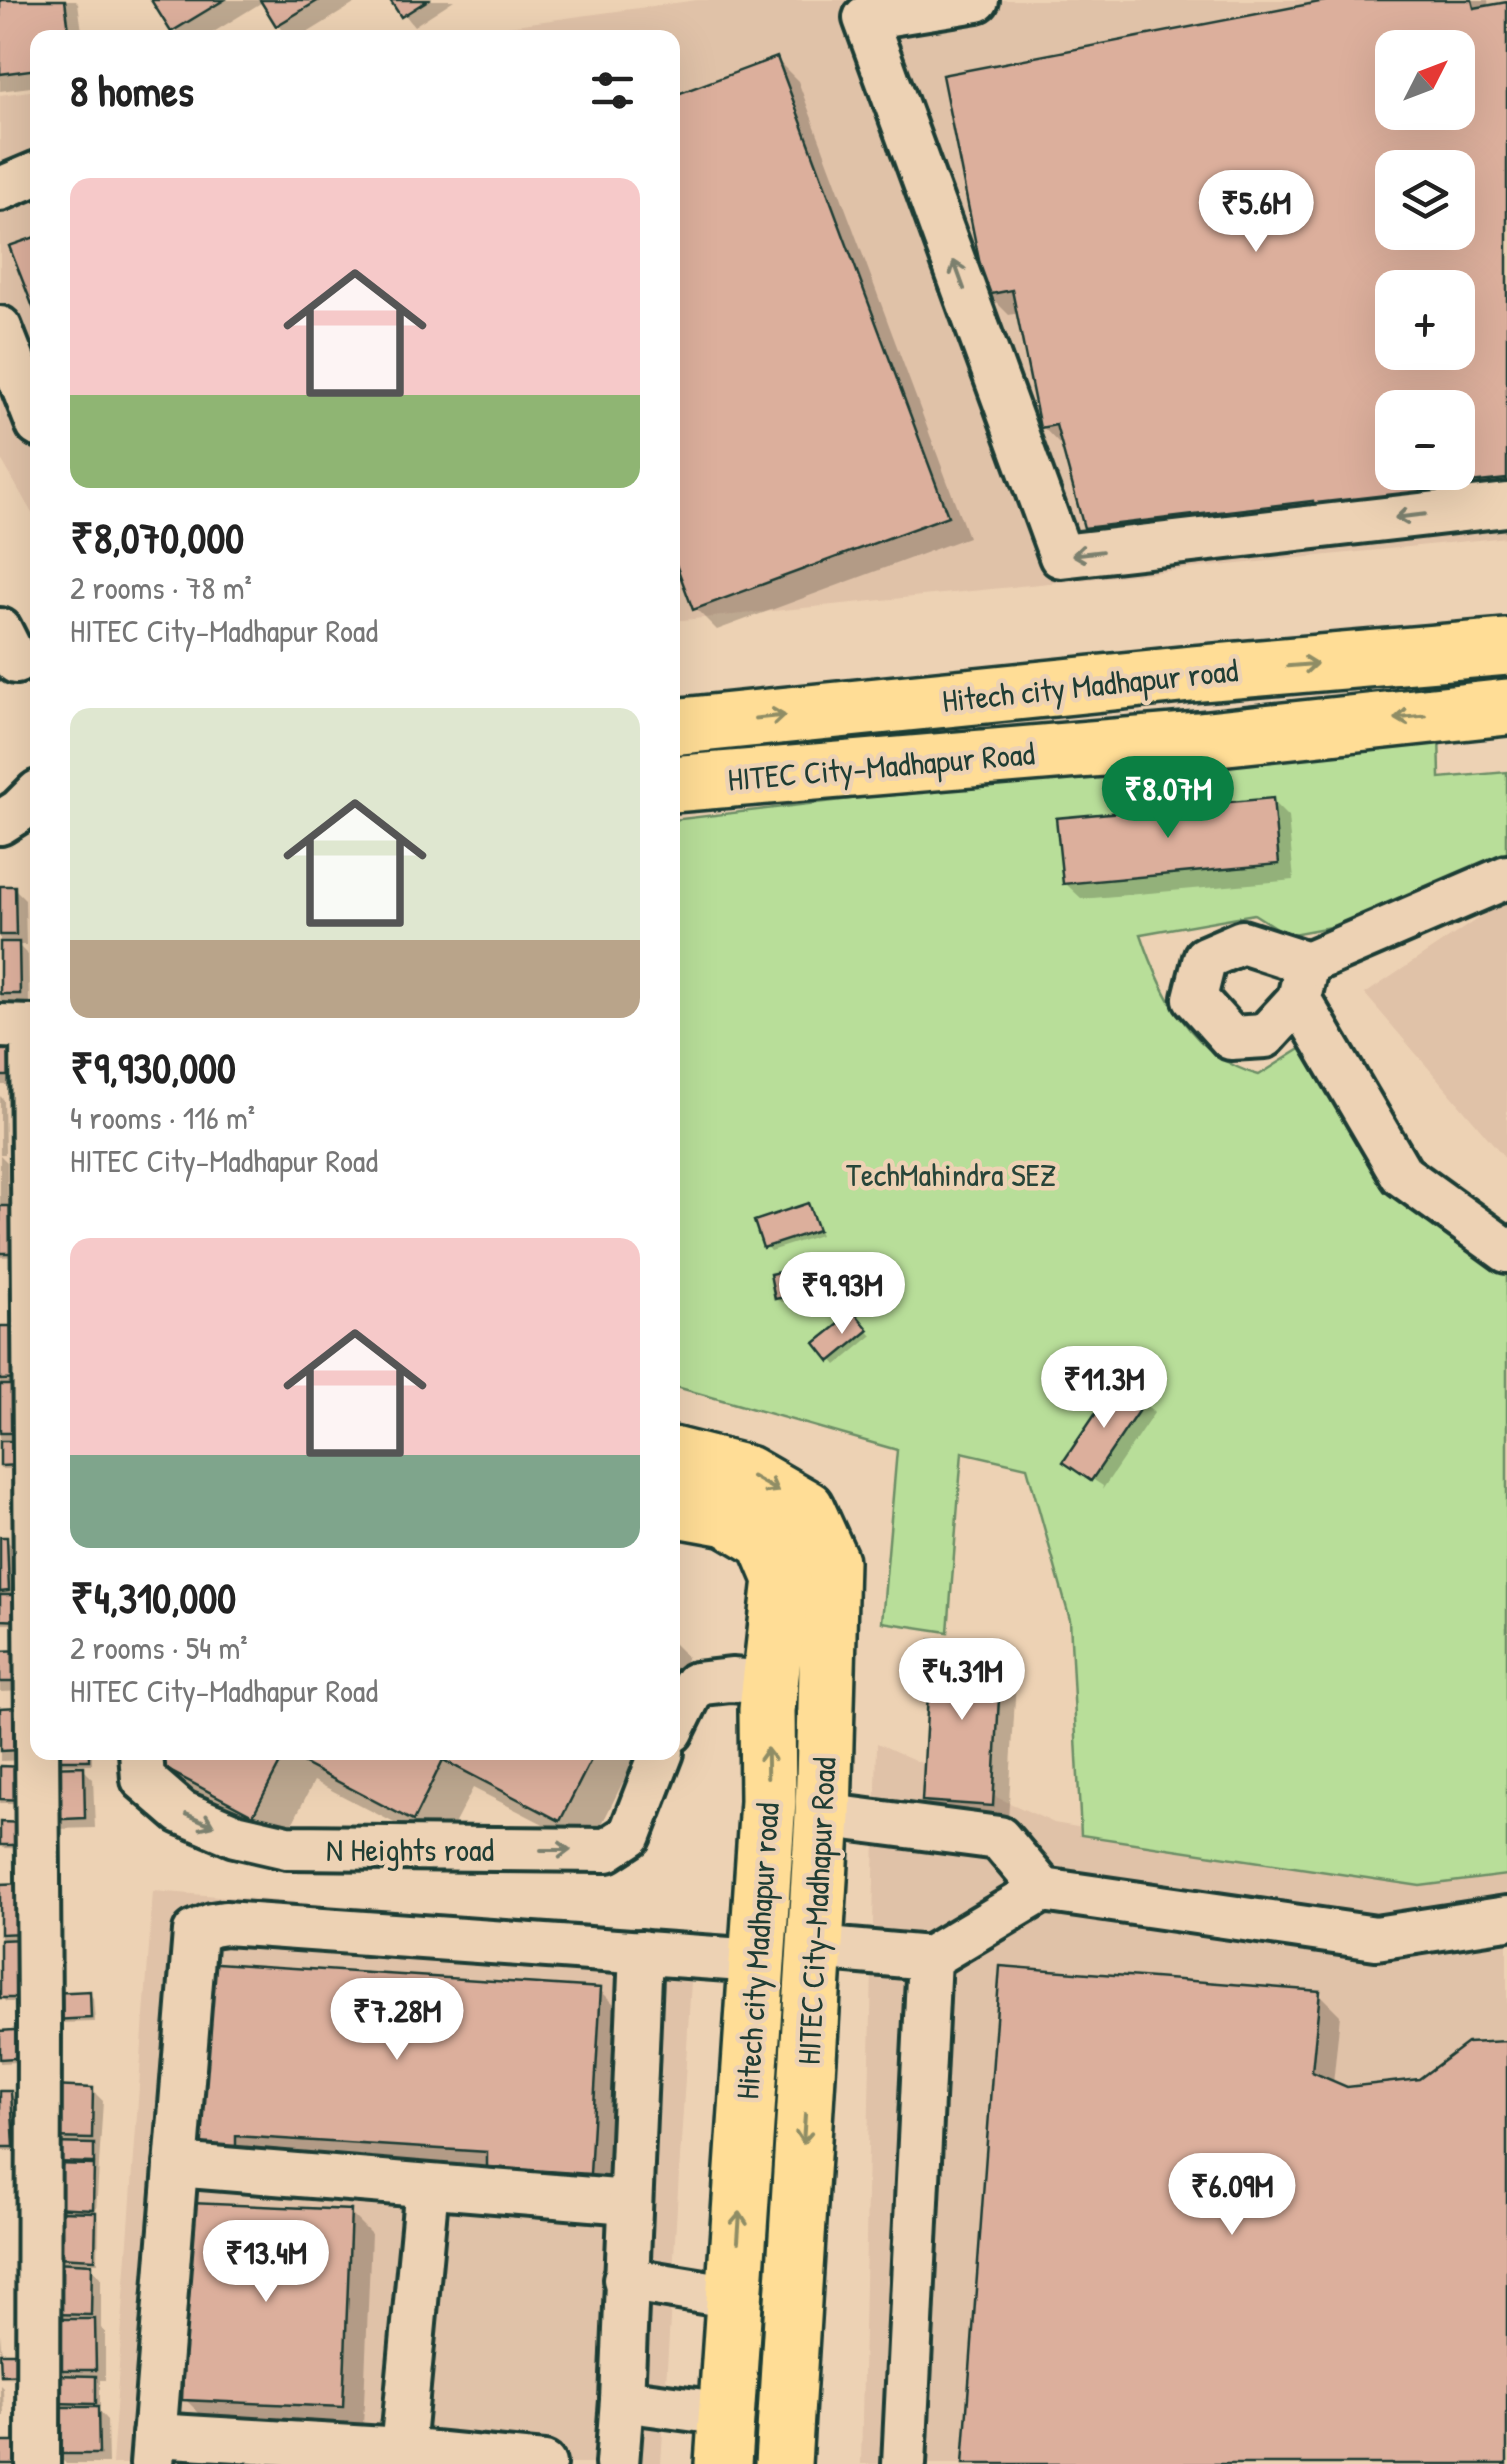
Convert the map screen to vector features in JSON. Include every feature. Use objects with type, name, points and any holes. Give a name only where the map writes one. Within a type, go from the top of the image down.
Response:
[{"type":"main road","name":"Hitech city Madhapur road","points":[[680,726],[1191,674],[1507,647]]},
{"type":"main road","points":[[1191,674],[1199,740]]},
{"type":"main road","name":"HITEC City–Madhapur Road","points":[[680,783],[1199,740],[1507,707]]},
{"type":"main road","name":"HITEC City–Madhapur Road","points":[[680,1457],[748,1474],[806,1508],[830,1562],[823,1815],[784,2464]]},
{"type":"main road","name":"Hitech city Madhapur road","points":[[680,1509],[728,1518],[766,1541],[782,1579],[770,1683],[768,1801],[725,2439]]},
{"type":"street","points":[[977,0],[865,18],[1061,556],[1507,504]]},
{"type":"street","points":[[0,189],[30,177]]},
{"type":"street","points":[[0,328],[30,405]]},
{"type":"street","points":[[0,823],[30,799]]},
{"type":"street","points":[[1507,876],[1303,981],[1402,1175],[1507,1251]]},
{"type":"street","points":[[16,1026],[20,2020],[38,2464]]},
{"type":"street","points":[[680,1715],[695,1684],[731,1680],[770,1683]]},
{"type":"street","name":"N Heights road","points":[[142,1760],[143,1780],[180,1812],[234,1834],[288,1847],[334,1850],[607,1850],[630,1835],[659,1760]]},
{"type":"street","points":[[823,1815],[999,1838],[1043,1890]]},
{"type":"street","points":[[816,1948],[928,1958],[1043,1890],[1376,1938],[1507,1918]]},
{"type":"street","points":[[544,2464],[402,2450],[153,2450],[195,1932],[225,1923],[756,1961]]},
{"type":"street","points":[[617,2464],[640,1952]]},
{"type":"street","points":[[904,2464],[928,1958]]},
{"type":"street","points":[[176,2166],[628,2202]]},
{"type":"street","points":[[402,2450],[427,2186]]},
{"type":"street","points":[[625,2279],[734,2297]]},
{"type":"street","points":[[622,2400],[725,2439]]},
{"type":"shaded area","points":[[697,0],[1507,0],[1507,537],[680,620],[680,30],[479,30]]},
{"type":"shaded area","points":[[30,91],[30,510],[0,457],[0,95]]},
{"type":"shaded area","points":[[1507,899],[1507,1160],[1365,994]]},
{"type":"shaded area","points":[[877,1743],[1054,1823],[1420,1886],[1507,1875],[1507,2464],[861,2464]]},
{"type":"shaded area","points":[[153,1891],[694,1933],[661,2464],[112,2464]]},
{"type":"green space","name":"TechMahindra SEZ","points":[[1439,730],[1440,778],[1507,772],[1507,861],[1384,917],[1287,935],[1254,914],[1141,934],[1170,1000],[1198,1039],[1236,1067],[1259,1075],[1302,1048],[1392,1195],[1507,1273],[1507,1875],[1420,1886],[1081,1835],[1070,1620],[1027,1467],[962,1452],[948,1632],[882,1622],[897,1450],[680,1388],[680,819]]},
{"type":"building","points":[[0,0],[65,0],[69,30],[30,30],[30,70],[0,74]]},
{"type":"building","points":[[151,0],[224,0],[174,30],[170,30]]},
{"type":"building","points":[[260,0],[319,0],[276,26]]},
{"type":"building","points":[[390,0],[428,0],[401,17]]},
{"type":"building","points":[[1330,0],[1472,0],[1474,8],[1507,2],[1507,479],[1475,482],[1475,390],[1375,390],[1375,490],[1442,490],[1443,498],[1317,523],[1313,501],[1084,528],[1056,425],[1040,428],[1012,290],[986,295],[942,75]]},
{"type":"building","points":[[777,57],[948,516],[693,610],[680,575],[680,93]]},
{"type":"building","points":[[30,239],[30,300],[9,246]]},
{"type":"building","points":[[1273,798],[1279,864],[1063,884],[1056,818]]},
{"type":"building","points":[[0,886],[15,886],[16,935],[0,935]]},
{"type":"building","points":[[0,942],[19,942],[20,994],[0,994]]},
{"type":"building","points":[[0,1038],[24,1038],[24,1076],[0,1076]]},
{"type":"building","points":[[808,1203],[818,1230],[763,1248],[754,1221]]},
{"type":"building","points":[[0,1206],[23,1206],[23,1253],[0,1253]]},
{"type":"building","points":[[822,1263],[827,1288],[775,1299],[770,1274]]},
{"type":"building","points":[[854,1312],[869,1330],[830,1362],[815,1343]]},
{"type":"building","points":[[0,1326],[26,1326],[26,1379],[0,1380]]},
{"type":"building","points":[[1117,1382],[1145,1401],[1091,1481],[1063,1462]]},
{"type":"building","points":[[0,1385],[26,1385],[27,1433],[0,1433]]},
{"type":"building","points":[[0,1441],[19,1441],[19,1465],[0,1466]]},
{"type":"building","points":[[0,1537],[7,1537],[9,1591],[0,1592]]},
{"type":"building","points":[[0,1595],[24,1595],[24,1621],[0,1620]]},
{"type":"building","points":[[931,1640],[1002,1644],[993,1806],[922,1801]]},
{"type":"building","points":[[21,1650],[22,1682],[0,1682],[0,1651]]},
{"type":"building","points":[[19,1707],[20,1750],[0,1751],[0,1708]]},
{"type":"building","points":[[149,1760],[282,1760],[253,1815]]},
{"type":"building","points":[[296,1760],[443,1760],[413,1821]]},
{"type":"building","points":[[443,1760],[591,1760],[560,1821]]},
{"type":"building","points":[[0,1766],[26,1767],[26,1800],[0,1799]]},
{"type":"building","points":[[84,1766],[85,1818],[43,1820],[41,1767]]},
{"type":"building","points":[[0,1822],[26,1823],[26,1845],[0,1845]]},
{"type":"building","points":[[24,1883],[25,1933],[0,1934],[0,1884]]},
{"type":"building","points":[[24,1939],[26,1998],[0,1998],[0,1940]]},
{"type":"building","points":[[201,1962],[601,1988],[590,2174],[487,2167],[487,2152],[236,2136],[236,2151],[190,2148]]},
{"type":"building","points":[[1000,1966],[1320,1991],[1312,2072],[1347,2087],[1419,2079],[1467,2043],[1507,2041],[1507,2464],[963,2464]]},
{"type":"building","points":[[90,1991],[91,2018],[53,2020],[51,1993]]},
{"type":"building","points":[[28,2029],[30,2057],[0,2059],[0,2031]]},
{"type":"building","points":[[53,2086],[93,2088],[92,2139],[52,2138]]},
{"type":"building","points":[[0,2091],[11,2091],[14,2147],[0,2147]]},
{"type":"building","points":[[52,2143],[94,2144],[94,2163],[52,2162]]},
{"type":"building","points":[[52,2164],[94,2165],[93,2209],[51,2207]]},
{"type":"building","points":[[190,2203],[351,2210],[343,2407],[182,2400]]},
{"type":"building","points":[[57,2211],[96,2212],[95,2259],[56,2257]]},
{"type":"building","points":[[54,2262],[92,2264],[91,2315],[53,2314]]},
{"type":"building","points":[[52,2319],[95,2319],[96,2370],[52,2370]]},
{"type":"building","points":[[0,2353],[28,2353],[29,2374],[1,2375]]},
{"type":"building","points":[[53,2375],[96,2376],[96,2404],[53,2403]]},
{"type":"building","points":[[52,2407],[98,2407],[99,2454],[53,2454]]},
{"type":"building","points":[[0,2442],[28,2442],[27,2464],[0,2464]]}]
